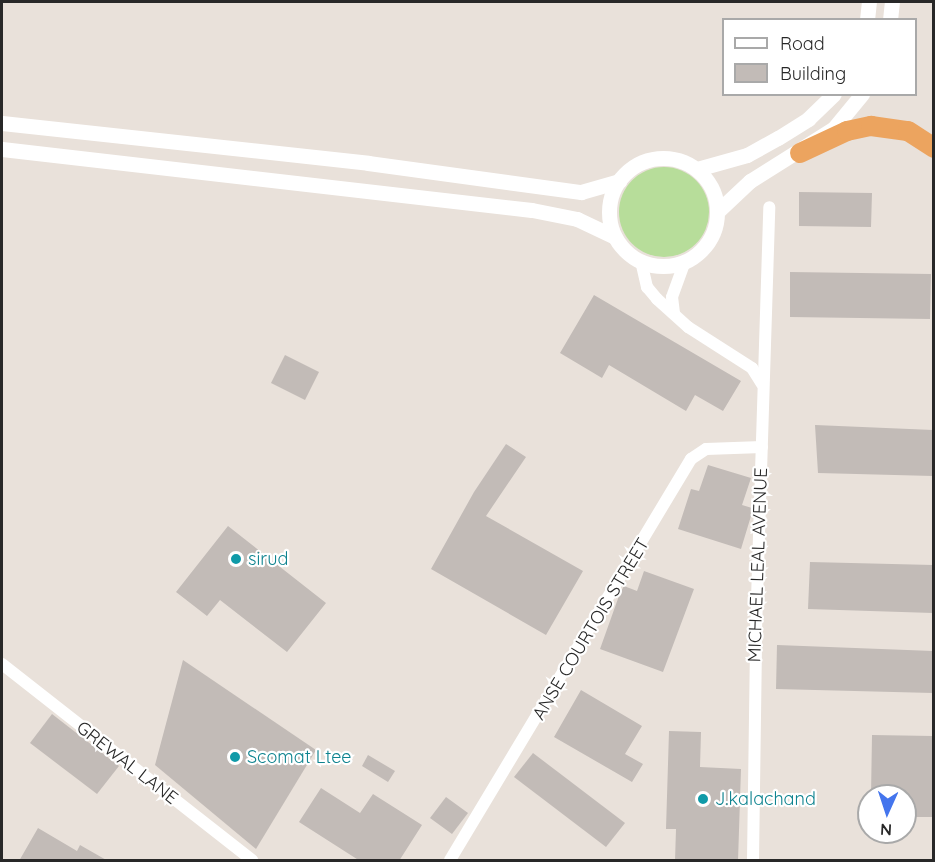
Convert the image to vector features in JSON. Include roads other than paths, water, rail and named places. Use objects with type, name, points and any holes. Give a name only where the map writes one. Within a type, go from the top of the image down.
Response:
[{"type":"highway","points":[[800,153],[847,131],[870,126],[908,131],[933,148]]},
{"type":"street","points":[[867,18],[869,2]]},
{"type":"street","points":[[890,18],[892,2]]},
{"type":"street","points":[[697,170],[747,154],[778,138],[808,119],[832,96]]},
{"type":"street","points":[[2,149],[532,210],[578,219],[615,237],[641,261],[663,265],[684,261],[709,241],[718,211],[750,181],[800,153],[834,128],[860,96]]},
{"type":"street","points":[[2,123],[368,163],[581,192],[619,181]]},
{"type":"street","points":[[615,237],[609,209],[619,181],[628,170],[655,158],[677,160],[697,170],[712,188],[718,211]]},
{"type":"street","name":"MICHAEL LEAL AVENUE","points":[[753,861],[762,385],[769,207]]},
{"type":"street","points":[[641,261],[647,287],[688,327],[752,368],[762,385]]},
{"type":"street","points":[[674,313],[672,297],[684,261]]},
{"type":"street","name":"ANSE COURTOIS STREET","points":[[450,861],[691,459],[706,449],[762,447]]},
{"type":"street","name":"GREWAL LANE","points":[[2,664],[252,861]]},
{"type":"place","name":"sirud","points":[[236,559]]},
{"type":"place","name":"Scomat Ltee","points":[[235,757]]},
{"type":"place","name":"J.kalachand","points":[[703,799]]}]
